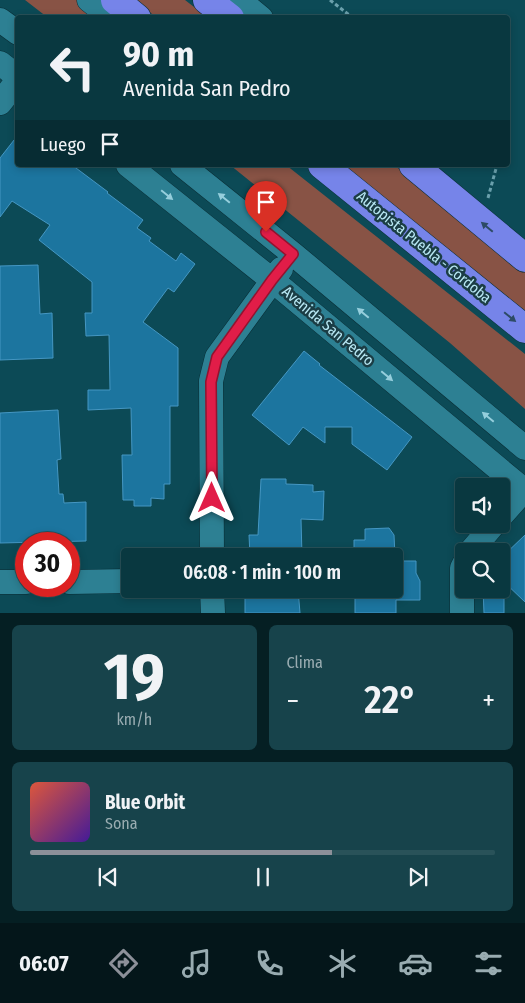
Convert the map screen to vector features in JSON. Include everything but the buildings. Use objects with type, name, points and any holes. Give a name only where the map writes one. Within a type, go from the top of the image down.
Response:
[{"type":"highway","points":[[115,0],[133,15]]},
{"type":"highway","points":[[207,0],[226,15]]},
{"type":"highway","name":"Autopista Puebla - Córdoba","points":[[324,167],[525,329]]},
{"type":"highway","points":[[415,167],[525,258]]},
{"type":"street","points":[[89,0],[108,15]]},
{"type":"street","points":[[239,0],[257,15]]},
{"type":"street","points":[[0,20],[15,32]]},
{"type":"street","points":[[0,63],[15,76]]},
{"type":"street","points":[[0,103],[15,82]]},
{"type":"street","name":"Avenida San Pedro","points":[[131,167],[272,280],[525,490]]},
{"type":"street","points":[[184,167],[293,254],[525,448]]},
{"type":"street","points":[[212,548],[211,382],[217,357],[293,254]]},
{"type":"street","points":[[510,506],[525,490]]},
{"type":"street","points":[[478,543],[486,533]]},
{"type":"street","points":[[80,582],[121,581]]},
{"type":"street","points":[[0,582],[15,582]]},
{"type":"street","points":[[212,598],[213,613]]},
{"type":"street","points":[[462,598],[462,613]]},
{"type":"path","points":[[330,0],[349,15]]},
{"type":"path","points":[[482,222],[496,167]]},
{"type":"shaded area","points":[[25,0],[77,0],[96,15],[44,15]]},
{"type":"shaded area","points":[[134,0],[185,0],[204,15],[153,15]]},
{"type":"shaded area","points":[[232,167],[289,167],[525,354],[525,409],[450,343]]},
{"type":"shaded area","points":[[345,167],[397,167],[525,268],[525,311]]},
{"type":"route","points":[[212,498],[211,382],[217,357],[293,254],[266,232]]}]
